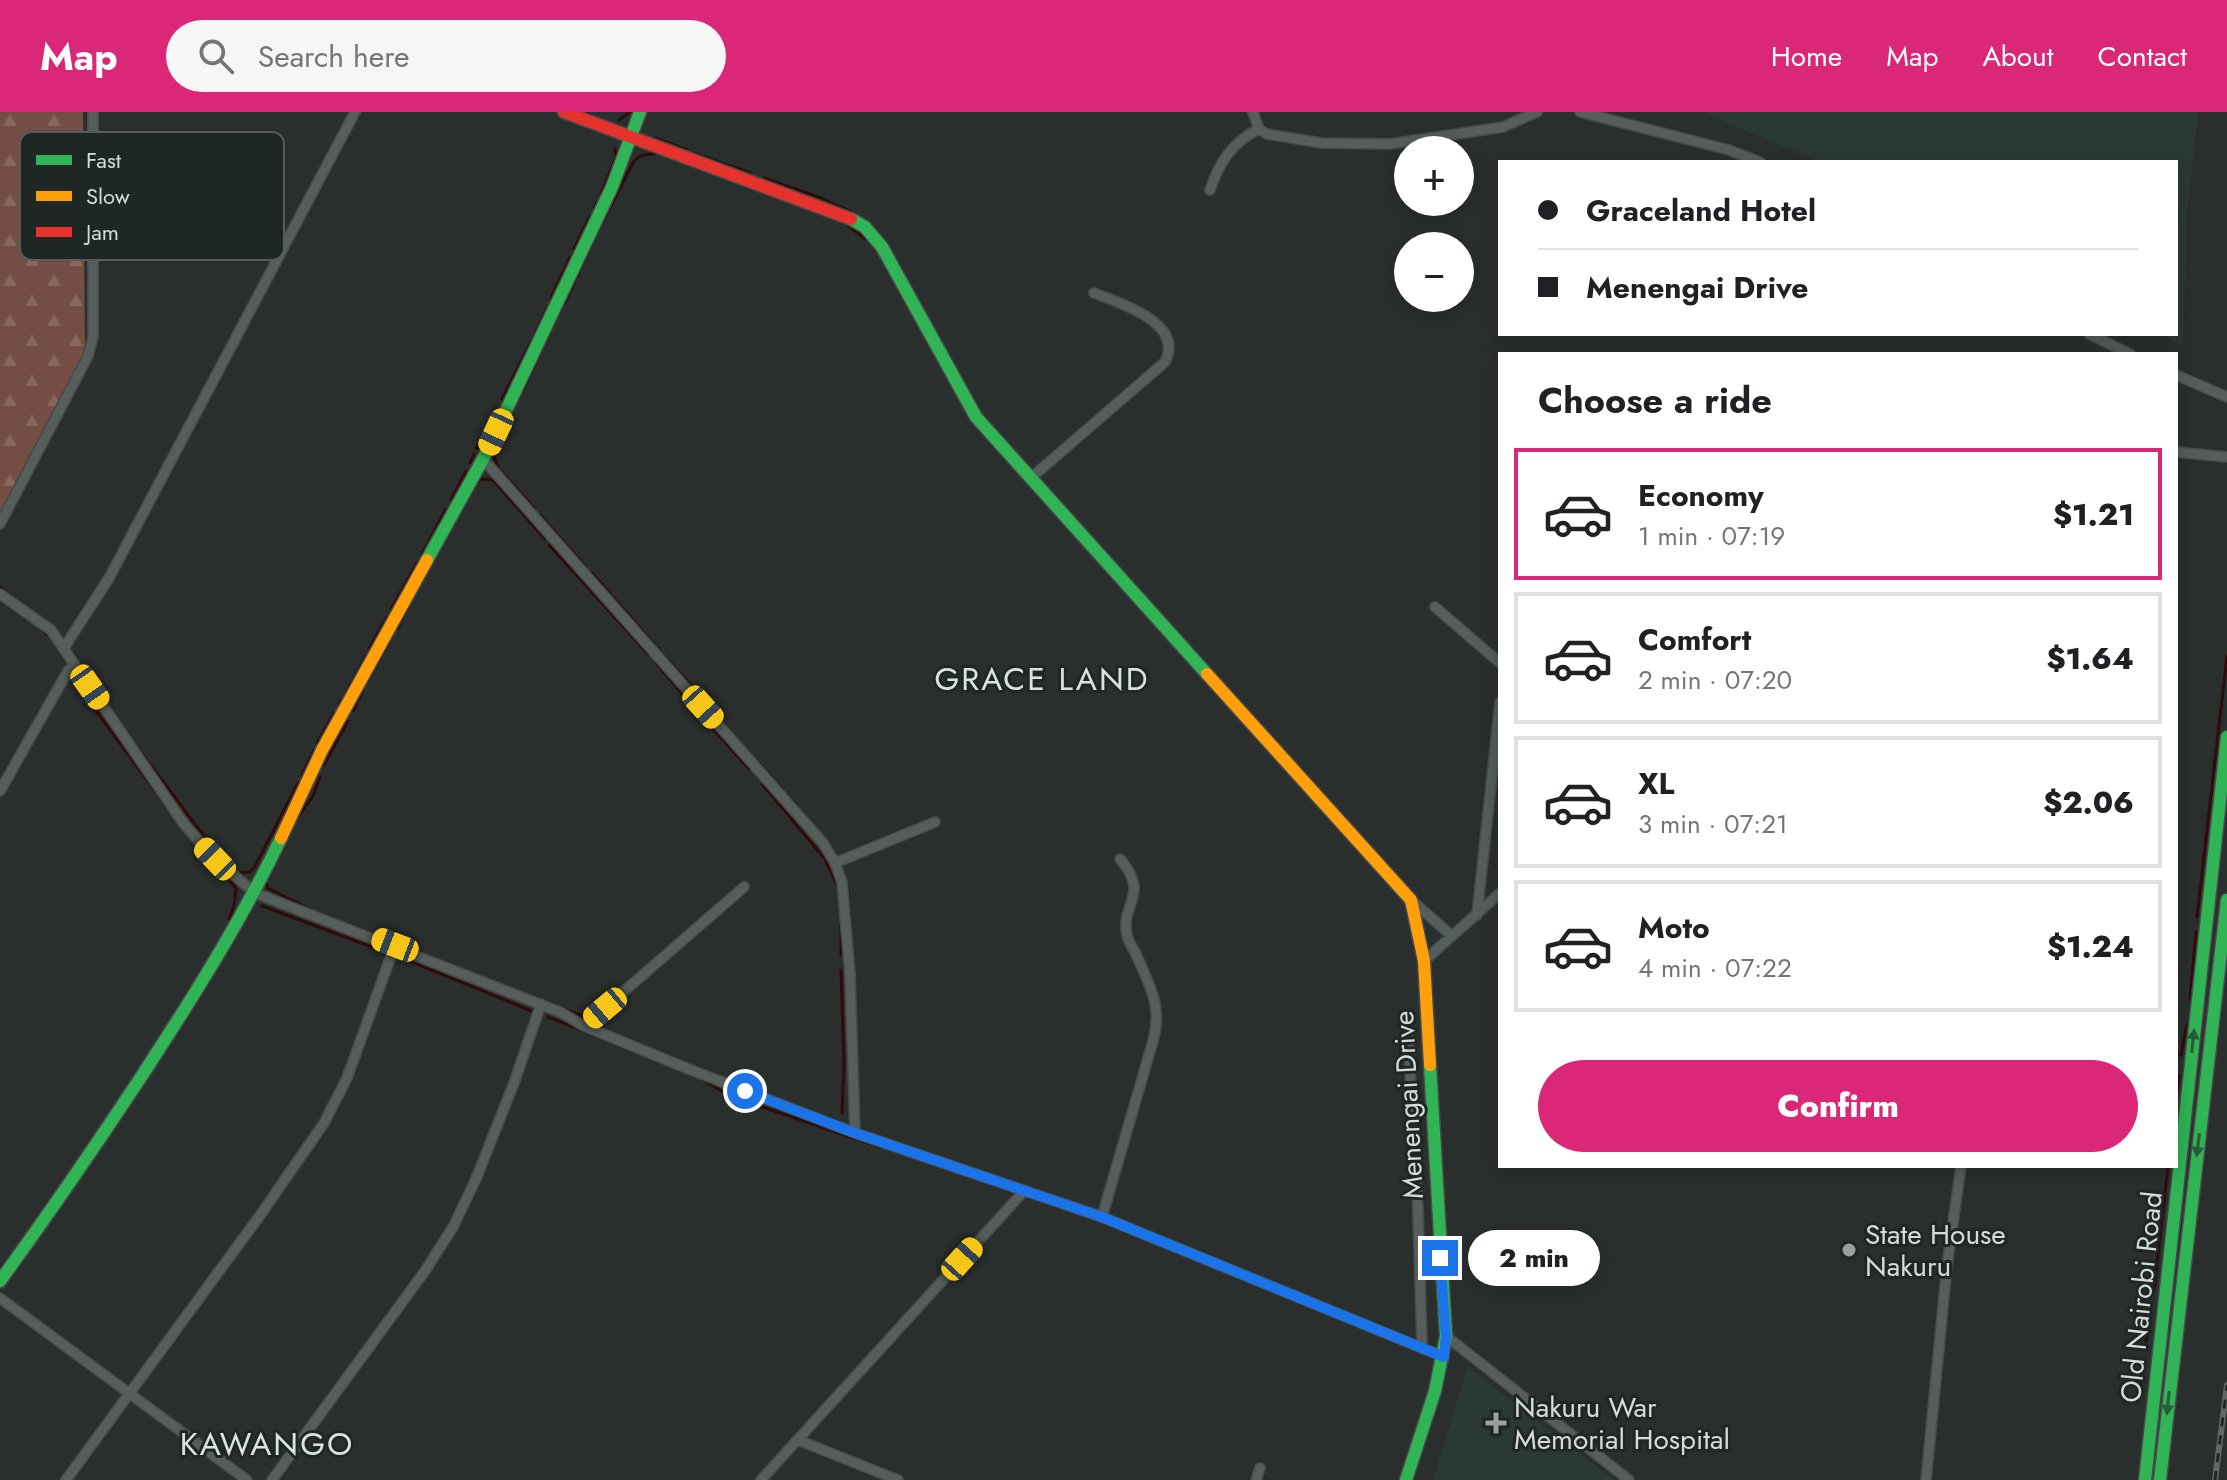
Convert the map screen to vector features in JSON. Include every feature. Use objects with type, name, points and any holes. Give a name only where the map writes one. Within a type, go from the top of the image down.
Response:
[{"type":"main road","points":[[564,112],[842,214],[865,227],[882,247],[976,417],[1411,900]]},
{"type":"main road","points":[[0,1281],[63,1194],[173,1028],[255,893],[322,750],[483,459],[612,187],[640,112]]},
{"type":"main road","name":"Old Nairobi Road","points":[[2178,1124],[2227,737]]},
{"type":"main road","name":"Menengai Drive","points":[[1406,1480],[1444,1357],[1446,1336],[1424,961],[1411,900]]},
{"type":"main road","name":"Old Nairobi Road","points":[[2160,1480],[2227,900]]},
{"type":"main road","name":"Old Nairobi Road","points":[[2145,1480],[2174,1168]]},
{"type":"street","points":[[284,246],[355,112]]},
{"type":"street","points":[[1253,112],[1259,129],[1267,134],[1321,143],[1390,144],[1503,127],[1537,112]]},
{"type":"street","points":[[1580,112],[1729,150],[1755,160]]},
{"type":"street","points":[[1210,190],[1223,159],[1247,135],[1259,129]]},
{"type":"street","points":[[0,524],[88,356],[93,337],[93,260]]},
{"type":"street","points":[[64,648],[109,578],[277,260]]},
{"type":"street","points":[[1032,477],[1165,362],[1169,355],[1166,339],[1153,319],[1094,293]]},
{"type":"street","points":[[2093,336],[2126,352]]},
{"type":"street","points":[[2178,376],[2227,397]]},
{"type":"street","points":[[2178,452],[2227,457]]},
{"type":"street","points":[[483,459],[823,843],[835,863],[842,882],[850,974],[855,1133]]},
{"type":"street","points":[[0,594],[51,630],[184,824],[215,859],[255,893],[395,945],[560,1012],[584,1026],[855,1133],[1102,1217],[1444,1357]]},
{"type":"street","points":[[1435,607],[1498,661]]},
{"type":"street","points":[[0,791],[68,671],[75,666]]},
{"type":"street","points":[[1477,915],[1498,721]]},
{"type":"street","points":[[835,863],[935,822]]},
{"type":"street","points":[[1102,1217],[1156,1030],[1158,1013],[1155,998],[1127,935],[1127,921],[1135,893],[1134,878],[1120,859]]},
{"type":"street","points":[[584,1026],[744,887]]},
{"type":"street","points":[[1424,961],[1498,895]]},
{"type":"street","points":[[1411,900],[1452,936]]},
{"type":"street","points":[[66,1480],[324,1123],[347,1078],[395,945]]},
{"type":"street","points":[[272,1480],[425,1271],[453,1227],[476,1179],[514,1083],[541,1004]]},
{"type":"street","points":[[1408,1035],[1422,1347]]},
{"type":"street","points":[[1926,1480],[1947,1266],[1961,1168]]},
{"type":"street","points":[[761,1480],[1024,1191]]},
{"type":"street","points":[[0,1298],[247,1480]]},
{"type":"street","points":[[1446,1336],[1629,1480]]},
{"type":"street","points":[[798,1440],[898,1480]]},
{"type":"street","points":[[1256,1480],[1260,1468]]},
{"type":"shaded area","points":[[1703,112],[2198,112],[2187,213],[2183,346],[2164,336],[2178,336],[2178,160],[1815,160]]},
{"type":"shaded area","name":"Nakuru War Memorial Hospital","points":[[1468,1367],[1614,1480],[1433,1480]]},
{"type":"green space","points":[[0,112],[83,112],[83,132],[20,132],[20,260],[84,260],[85,351],[0,517]]},
{"type":"waterway","points":[[584,112],[599,119]]},
{"type":"waterway","points":[[619,120],[630,112]]},
{"type":"waterway","points":[[655,138],[687,150]]},
{"type":"waterway","points":[[601,193],[616,158],[615,149]]},
{"type":"waterway","points":[[603,221],[634,161],[642,155],[660,153]]},
{"type":"waterway","points":[[693,153],[750,173]]},
{"type":"waterway","points":[[764,178],[852,212]]},
{"type":"waterway","points":[[594,208],[597,202]]},
{"type":"waterway","points":[[828,215],[848,225],[865,239]]},
{"type":"waterway","points":[[574,249],[590,216]]},
{"type":"waterway","points":[[565,303],[592,243]]},
{"type":"waterway","points":[[551,298],[570,257]]},
{"type":"waterway","points":[[535,334],[547,308]]},
{"type":"waterway","points":[[522,392],[559,312]]},
{"type":"waterway","points":[[502,399],[531,342]]},
{"type":"waterway","points":[[477,448],[496,409]]},
{"type":"waterway","points":[[496,445],[494,457],[498,467]]},
{"type":"waterway","points":[[470,463],[474,454]]},
{"type":"waterway","points":[[500,470],[534,508]]},
{"type":"waterway","points":[[451,500],[466,471]]},
{"type":"waterway","points":[[475,484],[482,479],[493,480],[545,539]]},
{"type":"waterway","points":[[422,554],[446,509]]},
{"type":"waterway","points":[[540,515],[585,566]]},
{"type":"waterway","points":[[549,545],[649,655]]},
{"type":"waterway","points":[[391,609],[417,563]]},
{"type":"waterway","points":[[592,573],[660,651]]},
{"type":"waterway","points":[[0,587],[19,602]]},
{"type":"waterway","points":[[398,628],[408,606]]},
{"type":"waterway","points":[[369,649],[387,617]]},
{"type":"waterway","points":[[38,626],[68,662]]},
{"type":"waterway","points":[[367,682],[392,637]]},
{"type":"waterway","points":[[71,651],[77,658]]},
{"type":"waterway","points":[[346,693],[366,656]]},
{"type":"waterway","points":[[2197,917],[2227,656]]},
{"type":"waterway","points":[[666,658],[706,701]]},
{"type":"waterway","points":[[79,662],[95,686]]},
{"type":"waterway","points":[[656,663],[698,712]]},
{"type":"waterway","points":[[82,683],[87,691]]},
{"type":"waterway","points":[[353,711],[363,690]]},
{"type":"waterway","points":[[82,692],[170,811]]},
{"type":"waterway","points":[[339,704],[342,700]]},
{"type":"waterway","points":[[711,709],[731,732]]},
{"type":"waterway","points":[[317,743],[334,713]]},
{"type":"waterway","points":[[705,720],[749,769]]},
{"type":"waterway","points":[[324,765],[348,721]]},
{"type":"waterway","points":[[128,735],[222,860]]},
{"type":"waterway","points":[[302,775],[314,750]]},
{"type":"waterway","points":[[755,759],[782,789]]},
{"type":"waterway","points":[[293,824],[313,796],[320,777]]},
{"type":"waterway","points":[[237,873],[250,872],[254,868],[298,783]]},
{"type":"waterway","points":[[762,784],[825,859],[838,887]]},
{"type":"waterway","points":[[787,795],[797,806]]},
{"type":"waterway","points":[[197,845],[236,888],[229,919]]},
{"type":"waterway","points":[[265,881],[268,888],[311,910]]},
{"type":"waterway","points":[[847,886],[850,918]]},
{"type":"waterway","points":[[262,906],[388,953]]},
{"type":"waterway","points":[[318,913],[590,1019]]},
{"type":"waterway","points":[[841,922],[841,955]]},
{"type":"waterway","points":[[2190,1000],[2196,932]]},
{"type":"waterway","points":[[397,956],[534,1012]]},
{"type":"waterway","points":[[841,970],[842,1113]]},
{"type":"waterway","points":[[548,1017],[612,1042]]},
{"type":"waterway","points":[[2178,1054],[2181,1055],[2187,1024]]},
{"type":"waterway","points":[[619,1045],[671,1066]]},
{"type":"waterway","points":[[2178,1084],[2179,1076]]},
{"type":"waterway","points":[[700,1078],[730,1096],[880,1147]]},
{"type":"waterway","points":[[2154,1290],[2168,1168]]},
{"type":"waterway","points":[[2146,1341],[2150,1318]]},
{"type":"railway","points":[[2215,1480],[2227,1385]]},
{"type":"traffic: fast","points":[[427,560],[483,459],[612,187],[640,112]]},
{"type":"traffic: fast","points":[[851,219],[865,227],[882,247],[976,417],[1207,674]]},
{"type":"traffic: fast","points":[[2145,1480],[2227,737]]},
{"type":"traffic: fast","points":[[0,1281],[88,1156],[177,1021],[232,931],[281,838]]},
{"type":"traffic: fast","points":[[2160,1480],[2227,900]]},
{"type":"traffic: fast","points":[[1406,1480],[1435,1391],[1446,1336],[1430,1065]]},
{"type":"traffic: slow","points":[[281,838],[322,750],[427,560]]},
{"type":"traffic: slow","points":[[1207,674],[1411,900],[1424,961],[1430,1065]]},
{"type":"traffic: jam","points":[[564,112],[851,219]]},
{"type":"place","name":"State House Nakuru","points":[[1849,1250]]},
{"type":"place","name":"Nakuru War Memorial Hospital","points":[[1496,1423]]},
{"type":"district","name":"GRACE LAND","points":[[1042,679]]},
{"type":"district","name":"KAWANGO","points":[[267,1444]]},
{"type":"route","points":[[745,1091],[855,1133],[1102,1217],[1444,1357],[1446,1336],[1440,1258]]}]
